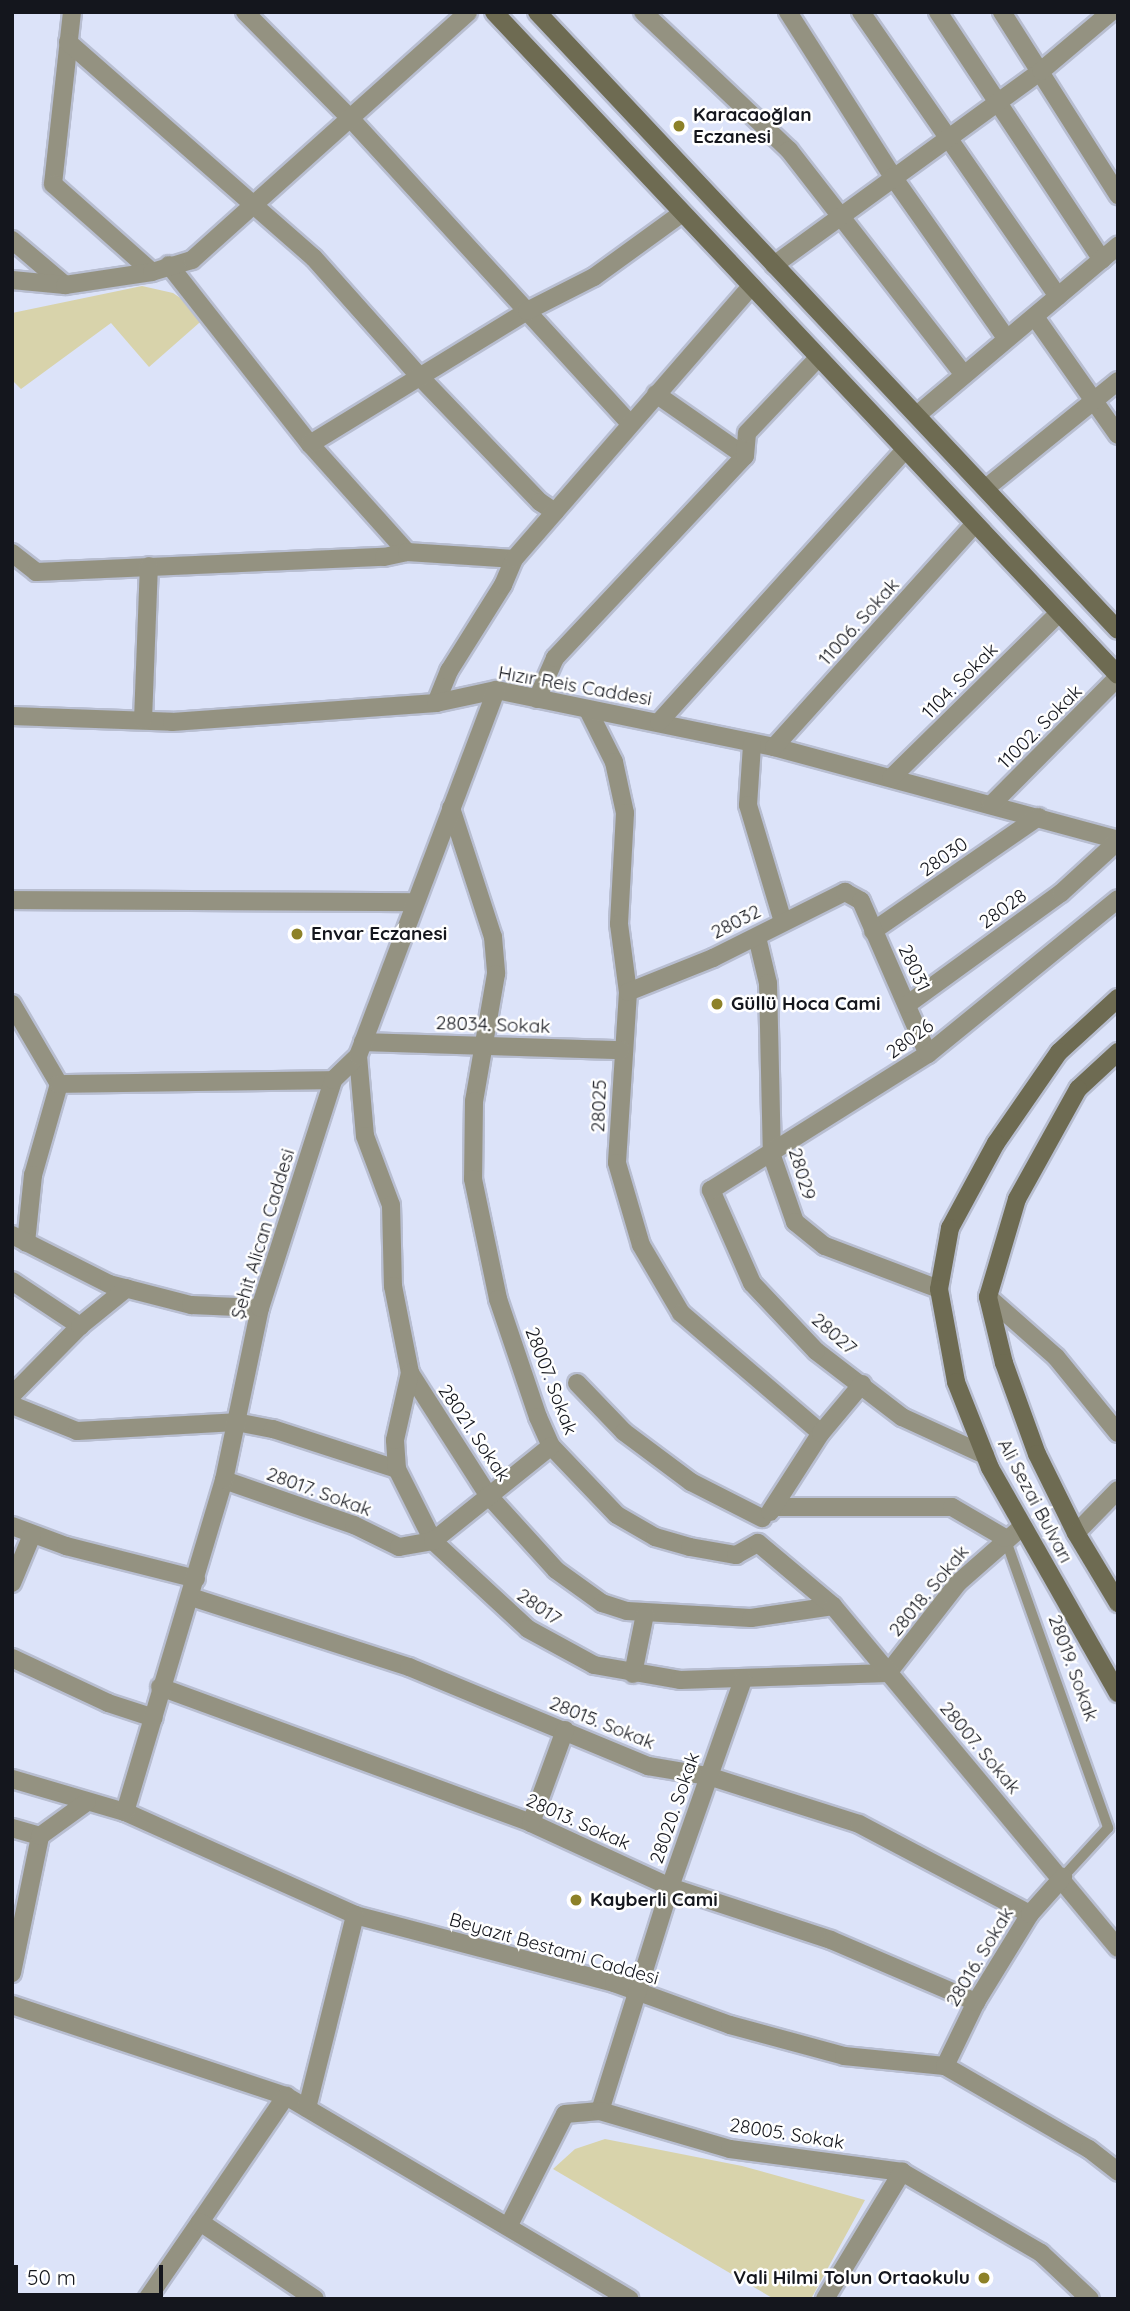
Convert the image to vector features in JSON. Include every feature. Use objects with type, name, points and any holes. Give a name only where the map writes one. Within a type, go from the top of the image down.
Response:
[{"type":"main road","points":[[494,12],[1118,676]]},
{"type":"main road","points":[[537,12],[1118,630]]},
{"type":"main road","name":"Ali Sezai Bulvarı","points":[[1118,998],[1059,1052],[996,1143],[950,1228],[939,1289],[956,1382],[985,1455],[1118,1693]]},
{"type":"main road","points":[[988,1297],[1017,1199],[1078,1089],[1118,1052]]},
{"type":"main road","name":"Ali Sezai Bulvarı","points":[[988,1297],[1004,1363],[1037,1454],[1076,1533],[1118,1603]]},
{"type":"street","points":[[72,12],[53,184],[160,269],[407,552]]},
{"type":"street","points":[[246,12],[350,118],[630,424]]},
{"type":"street","points":[[12,280],[65,285],[160,269],[192,260],[468,12]]},
{"type":"street","points":[[643,12],[789,150],[964,375]]},
{"type":"street","points":[[788,12],[893,177],[1007,339]]},
{"type":"street","points":[[861,12],[1058,296]]},
{"type":"street","points":[[917,415],[1113,253],[994,102],[938,12]]},
{"type":"street","points":[[1002,12],[1118,195]]},
{"type":"street","points":[[774,265],[994,102],[1041,71],[1111,12]]},
{"type":"street","points":[[68,42],[314,258],[420,377],[540,502],[555,512]]},
{"type":"street","points":[[310,444],[527,311],[594,277],[682,213]]},
{"type":"street","points":[[12,240],[65,285]]},
{"type":"street","points":[[436,703],[449,671],[503,585],[514,559],[751,286]]},
{"type":"street","points":[[1035,317],[1118,435]]},
{"type":"street","points":[[537,699],[555,658],[745,456],[747,433],[818,358]]},
{"type":"street","points":[[986,488],[1118,381]]},
{"type":"street","points":[[656,394],[745,456]]},
{"type":"street","points":[[659,722],[905,450]]},
{"type":"street","name":"11006. Sokak","points":[[774,747],[975,524]]},
{"type":"street","points":[[13,555],[36,572],[384,557],[407,552],[514,559]]},
{"type":"street","points":[[144,720],[149,566]]},
{"type":"street","name":"1104. Sokak","points":[[891,778],[1058,614]]},
{"type":"street","name":"11002. Sokak","points":[[991,805],[1118,676]]},
{"type":"street","name":"Hızır Reis Caddesi","points":[[12,716],[172,722],[436,703],[496,690],[659,722],[752,745],[774,747],[1118,840]]},
{"type":"street","name":"Şehit Alican Caddesi","points":[[125,1812],[154,1718],[160,1687],[191,1597],[224,1480],[260,1308],[333,1080],[361,1049],[496,690]]},
{"type":"street","name":"28025","points":[[588,710],[614,762],[625,813],[619,924],[628,992],[621,1050],[617,1163],[641,1245],[681,1313],[821,1433]]},
{"type":"street","points":[[752,745],[748,805],[783,922]]},
{"type":"street","name":"28007. Sokak","points":[[451,808],[493,937],[496,974],[474,1101],[473,1180],[481,1233],[522,1373],[551,1446],[617,1515],[655,1537],[736,1555],[758,1543],[833,1606],[1063,1877],[1118,1948]]},
{"type":"street","name":"28030","points":[[873,931],[1038,817]]},
{"type":"street","name":"28028","points":[[908,1003],[1061,893],[1118,840]]},
{"type":"street","name":"28032","points":[[628,992],[757,937],[845,892],[861,901]]},
{"type":"street","name":"28026","points":[[711,1190],[772,1156],[928,1054],[1118,899]]},
{"type":"street","points":[[12,900],[415,902]]},
{"type":"street","name":"28031","points":[[861,901],[908,1003],[928,1054]]},
{"type":"street","name":"28029","points":[[757,937],[768,983],[772,1156],[795,1222],[825,1247],[939,1289]]},
{"type":"street","points":[[12,1003],[59,1084],[33,1175],[19,1239],[127,1288],[191,1305],[260,1308]]},
{"type":"street","name":"28034. Sokak","points":[[361,1049],[621,1050]]},
{"type":"street","name":"28021. Sokak","points":[[361,1049],[365,1136],[391,1205],[393,1286],[410,1373],[488,1495],[556,1570],[601,1603],[645,1614],[751,1618],[833,1606]]},
{"type":"street","points":[[59,1084],[333,1080]]},
{"type":"street","name":"28027","points":[[711,1190],[752,1283],[816,1351],[902,1417],[985,1455]]},
{"type":"street","points":[[12,1280],[79,1326]]},
{"type":"street","points":[[12,1395],[79,1326],[127,1288]]},
{"type":"street","points":[[988,1297],[1056,1357],[1118,1433]]},
{"type":"street","points":[[12,1405],[77,1431],[236,1422],[274,1429],[397,1469],[395,1440],[410,1373]]},
{"type":"street","points":[[577,1382],[624,1432],[691,1482],[769,1512],[953,1507],[1004,1538],[1023,1526]]},
{"type":"street","points":[[758,1543],[769,1512],[821,1433],[862,1384]]},
{"type":"street","points":[[433,1541],[551,1446]]},
{"type":"street","name":"28017","points":[[397,1469],[433,1541],[528,1629],[594,1665],[633,1674],[743,1680],[888,1673]]},
{"type":"street","name":"28017. Sokak","points":[[224,1480],[354,1525],[399,1547],[433,1541]]},
{"type":"street","points":[[1076,1533],[1118,1490]]},
{"type":"street","points":[[12,1526],[32,1535],[196,1579]]},
{"type":"street","points":[[12,1583],[32,1535]]},
{"type":"street","name":"28018. Sokak","points":[[888,1673],[958,1583],[1004,1538]]},
{"type":"street","name":"28015. Sokak","points":[[191,1597],[409,1667],[648,1766],[708,1776],[859,1824],[1030,1913]]},
{"type":"street","points":[[633,1674],[645,1614]]},
{"type":"street","points":[[12,1658],[154,1718]]},
{"type":"street","name":"28020. Sokak","points":[[600,2110],[670,1886],[743,1680]]},
{"type":"street","name":"28013. Sokak","points":[[160,1687],[531,1823],[670,1886],[831,1940],[976,2002]]},
{"type":"street","points":[[531,1823],[565,1730]]},
{"type":"street","name":"Beyazıt Bestami Caddesi","points":[[12,1779],[125,1812],[355,1915],[635,1992],[730,2025],[844,2056],[945,2066],[1089,2149],[1118,2172]]},
{"type":"street","points":[[12,1973],[40,1836],[87,1801]]},
{"type":"street","points":[[12,1828],[40,1836]]},
{"type":"street","name":"28016. Sokak","points":[[945,2066],[976,2002],[1030,1913],[1063,1877]]},
{"type":"street","points":[[307,2108],[355,1915]]},
{"type":"street","points":[[12,2005],[286,2096],[509,2225],[629,2299]]},
{"type":"street","points":[[147,2299],[286,2096]]},
{"type":"street","name":"28005. Sokak","points":[[509,2225],[565,2114],[600,2110],[730,2149],[902,2172],[1041,2253],[1090,2299]]},
{"type":"street","points":[[825,2299],[902,2172]]},
{"type":"street","points":[[200,2222],[314,2299]]},
{"type":"lane","name":"28019. Sokak","points":[[1004,1538],[1108,1828],[1063,1877]]},
{"type":"shaded area","points":[[142,286],[173,293],[207,316],[149,367],[111,323],[21,389],[12,380],[12,313]]},
{"type":"shaded area","points":[[605,2139],[742,2166],[865,2200],[811,2299],[774,2299],[553,2169],[575,2149]]},
{"type":"place","name":"Karacaoğlan Eczanesi","points":[[679,126]]},
{"type":"place","name":"Envar Eczanesi","points":[[297,934]]},
{"type":"place","name":"Güllü Hoca Cami","points":[[717,1004]]},
{"type":"place","name":"Kayberli Cami","points":[[576,1900]]},
{"type":"place","name":"Vali Hilmi Tolun Ortaokulu","points":[[984,2278]]}]
